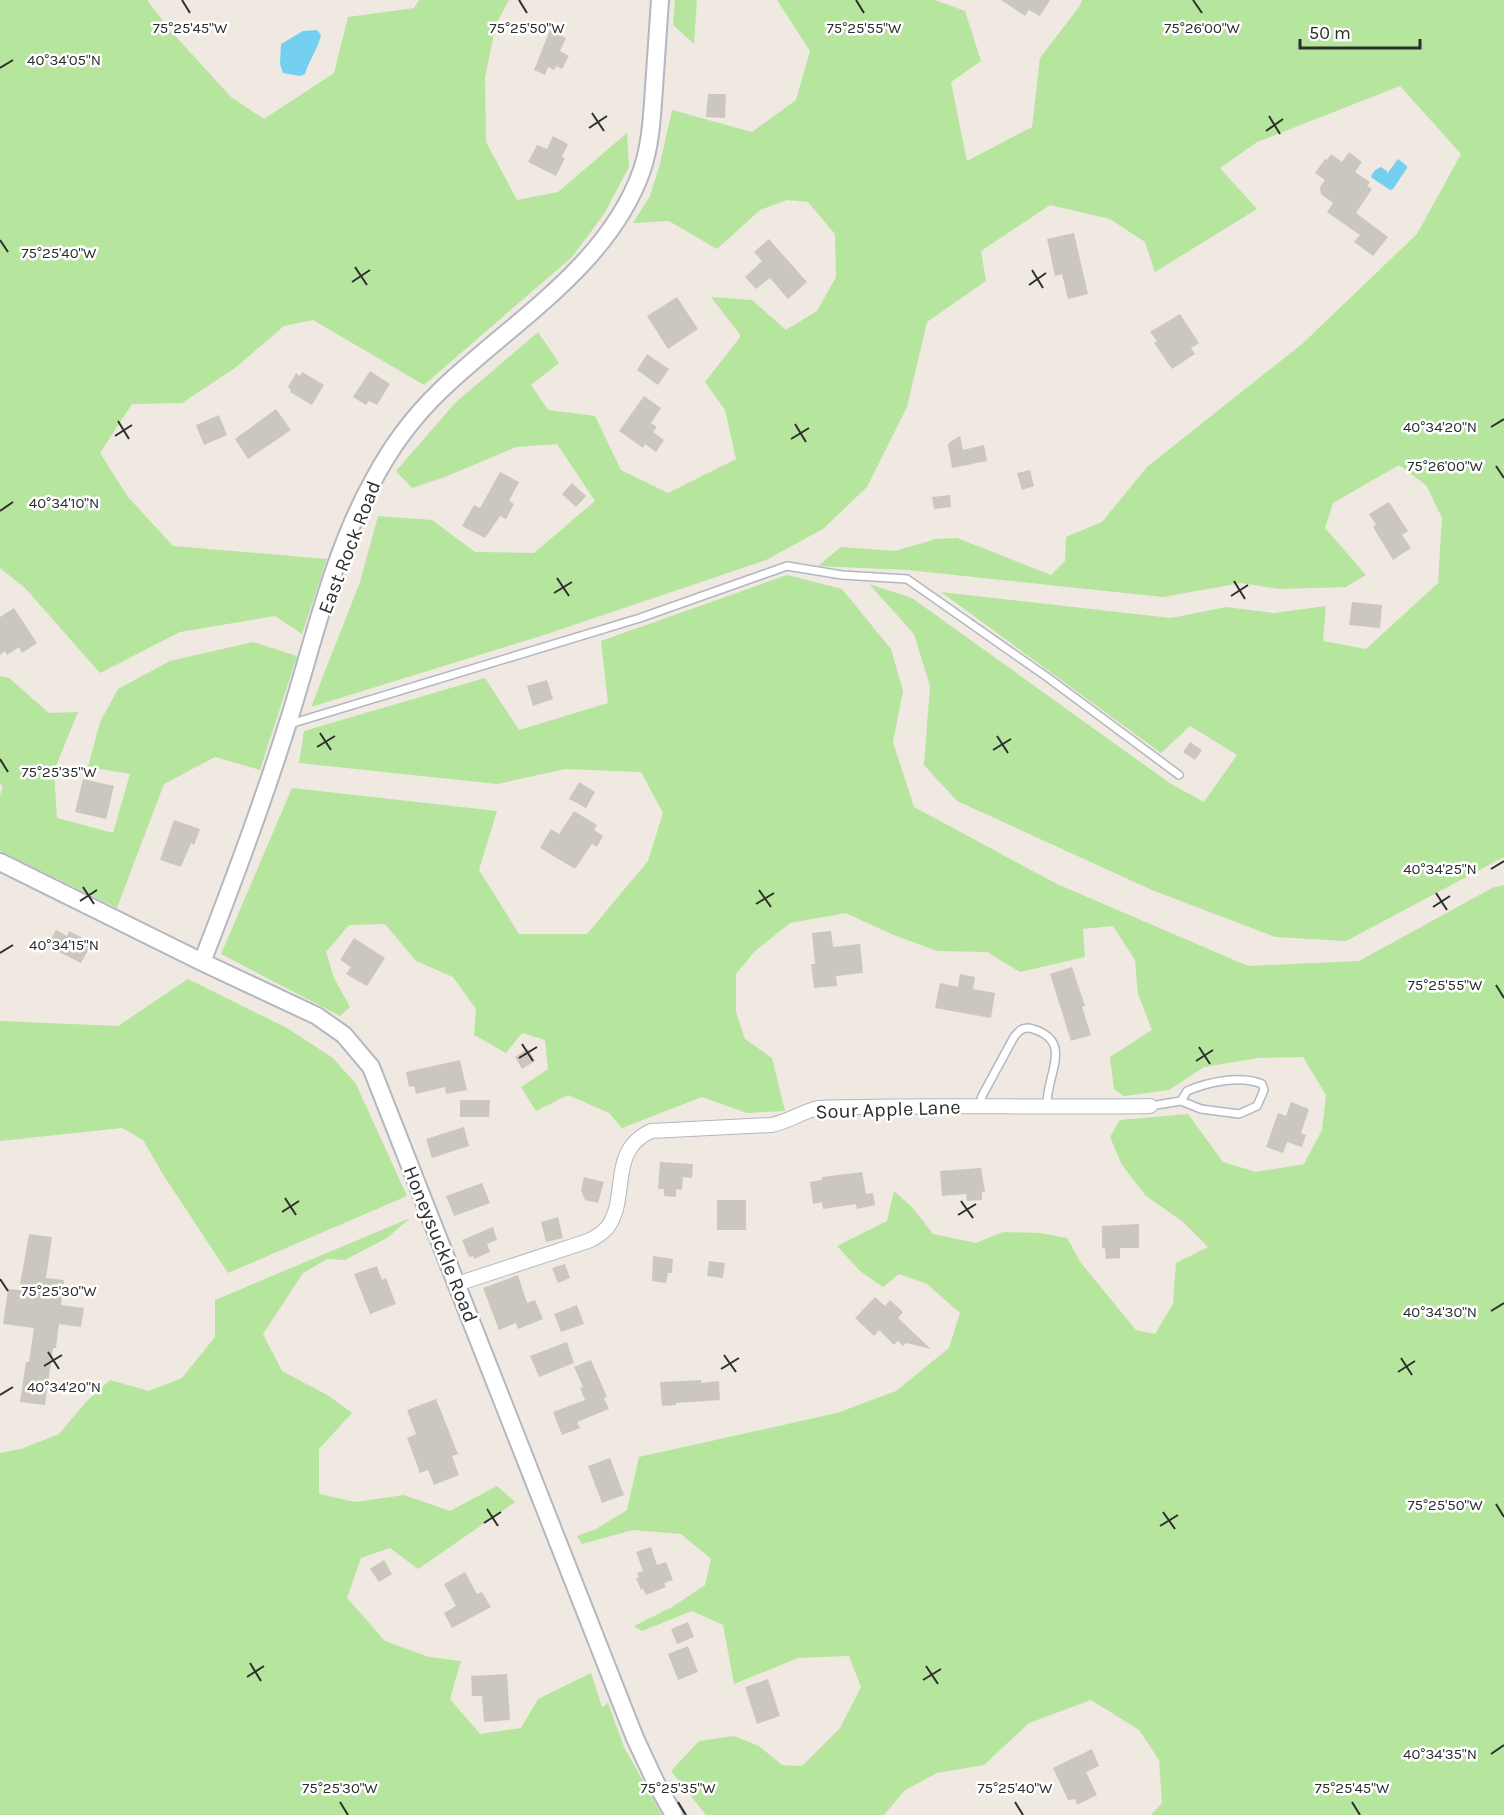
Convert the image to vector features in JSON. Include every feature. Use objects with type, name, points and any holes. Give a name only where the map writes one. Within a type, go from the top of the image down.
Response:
[{"type":"street","name":"East Rock Road","points":[[202,962],[230,891],[288,725],[337,566],[362,502],[392,447],[415,417],[441,390],[535,308],[586,259],[607,236],[635,189],[651,136],[660,0]]},
{"type":"street","name":"Honeysuckle Road","points":[[0,862],[317,1016],[344,1035],[371,1067],[635,1738],[674,1815]]},
{"type":"street","name":"Sour Apple Lane","points":[[457,1284],[600,1235],[613,1218],[627,1152],[639,1136],[651,1131],[771,1125],[786,1122],[808,1110],[818,1108],[894,1105],[1150,1106]]},
{"type":"lane","points":[[288,725],[640,618],[787,566],[842,575],[907,579],[1047,677],[1179,775]]},
{"type":"lane","points":[[979,1106],[982,1096],[1014,1037],[1019,1030],[1028,1027],[1038,1030],[1049,1038],[1057,1052],[1047,1107]]},
{"type":"lane","points":[[1150,1106],[1181,1101],[1201,1109],[1239,1114],[1257,1106],[1264,1090],[1262,1084],[1252,1080],[1216,1082],[1187,1091],[1181,1101]]},
{"type":"green space","points":[[0,0],[147,0],[169,29],[231,97],[264,119],[334,73],[348,17],[414,8],[419,0],[509,0],[496,24],[485,77],[486,142],[517,200],[558,192],[627,133],[629,167],[604,214],[572,257],[424,385],[313,320],[284,326],[235,368],[182,403],[132,404],[100,453],[128,497],[173,546],[327,559],[302,634],[275,616],[180,632],[100,673],[25,588],[0,568]]},
{"type":"green space","points":[[675,0],[697,0],[694,44],[673,25]]},
{"type":"green space","points":[[777,0],[935,0],[965,11],[981,61],[951,82],[967,161],[1032,127],[1040,58],[1082,0],[1504,0],[1504,857],[1346,941],[1275,937],[1152,890],[957,801],[924,765],[930,686],[914,634],[869,584],[912,598],[1171,784],[1204,802],[1237,755],[1190,726],[1161,753],[941,592],[1171,618],[1226,607],[1274,613],[1326,606],[1323,641],[1366,649],[1438,583],[1442,518],[1426,485],[1399,465],[1333,503],[1325,528],[1366,575],[1346,587],[1279,589],[1241,583],[1163,597],[908,570],[818,566],[841,547],[895,551],[936,539],[957,538],[1051,575],[1065,561],[1066,537],[1102,522],[1147,467],[1302,344],[1417,234],[1461,154],[1400,86],[1257,142],[1220,168],[1257,209],[1155,272],[1145,242],[1110,219],[1050,205],[981,251],[986,281],[927,322],[907,407],[867,487],[823,529],[766,560],[544,635],[311,707],[360,582],[378,516],[432,520],[475,552],[534,553],[595,501],[557,444],[516,447],[445,477],[412,488],[396,471],[455,403],[538,332],[559,363],[531,385],[548,410],[595,416],[621,470],[668,493],[736,459],[725,410],[705,382],[741,336],[711,297],[752,300],[786,330],[817,311],[836,277],[835,234],[808,202],[787,200],[760,210],[717,249],[669,221],[633,223],[650,196],[672,110],[752,132],[796,100],[810,51]]},
{"type":"green space","points":[[787,575],[842,589],[891,649],[903,691],[893,742],[914,807],[1057,884],[1248,966],[1359,961],[1492,888],[1504,885],[1504,1815],[1151,1815],[1162,1803],[1159,1760],[1139,1730],[1091,1700],[1029,1723],[984,1765],[937,1773],[905,1790],[884,1815],[706,1815],[671,1771],[699,1741],[734,1736],[759,1746],[782,1765],[802,1766],[840,1728],[861,1687],[849,1656],[798,1658],[734,1684],[723,1625],[692,1611],[642,1631],[634,1626],[672,1607],[705,1585],[711,1559],[681,1534],[633,1530],[582,1544],[577,1536],[596,1529],[627,1510],[639,1457],[837,1413],[896,1391],[949,1348],[960,1313],[927,1284],[899,1274],[883,1287],[860,1271],[837,1246],[887,1221],[894,1191],[912,1207],[933,1234],[976,1243],[1003,1232],[1040,1233],[1067,1238],[1081,1263],[1136,1330],[1155,1334],[1173,1304],[1176,1263],[1208,1247],[1182,1221],[1146,1196],[1122,1165],[1110,1137],[1120,1120],[1188,1114],[1223,1162],[1256,1172],[1304,1164],[1322,1130],[1326,1095],[1303,1057],[1258,1058],[1204,1067],[1169,1090],[1124,1096],[1114,1089],[1110,1057],[1152,1030],[1138,994],[1135,960],[1113,926],[1083,929],[1085,957],[1020,972],[987,952],[937,951],[891,934],[846,913],[790,923],[755,951],[736,974],[736,1012],[745,1039],[772,1058],[785,1111],[747,1113],[702,1097],[622,1128],[609,1113],[568,1095],[536,1111],[521,1087],[548,1069],[545,1040],[522,1033],[506,1053],[474,1035],[476,1009],[453,977],[416,961],[385,924],[349,925],[326,952],[334,978],[350,1007],[340,1016],[221,954],[292,788],[497,811],[479,870],[519,934],[587,934],[648,861],[663,813],[641,772],[565,769],[497,784],[299,763],[304,731],[485,678],[519,730],[608,703],[601,641]]},
{"type":"green space","points":[[253,642],[297,656],[260,770],[215,757],[164,784],[117,908],[0,851],[0,795],[3,787],[0,783],[0,676],[9,678],[49,713],[78,712],[54,771],[57,818],[113,833],[130,774],[88,767],[100,722],[118,689],[170,661]]},
{"type":"green space","points":[[188,979],[287,1028],[333,1058],[356,1084],[407,1196],[228,1273],[143,1140],[122,1128],[0,1141],[0,1021],[118,1026]]},
{"type":"green space","points":[[410,1218],[387,1238],[345,1260],[327,1259],[303,1273],[263,1334],[282,1371],[329,1396],[352,1413],[319,1449],[319,1494],[355,1502],[404,1495],[450,1511],[497,1486],[515,1502],[418,1569],[390,1548],[361,1558],[347,1598],[385,1641],[429,1657],[461,1661],[450,1699],[480,1734],[521,1728],[538,1699],[591,1673],[602,1707],[608,1703],[624,1747],[662,1815],[0,1815],[0,1453],[21,1449],[59,1434],[86,1402],[110,1380],[149,1391],[182,1378],[215,1337],[215,1300]]},
{"type":"water","points":[[317,30],[321,35],[320,40],[305,74],[300,76],[283,73],[280,64],[281,44],[303,31]]},
{"type":"water","points":[[1398,159],[1407,168],[1393,189],[1390,190],[1372,178],[1375,170],[1381,167],[1387,171],[1387,174]]},
{"type":"building","points":[[1001,0],[1050,0],[1040,16],[1029,10],[1025,16]]},
{"type":"building","points":[[550,30],[566,38],[560,51],[569,56],[562,69],[556,66],[554,70],[548,67],[545,75],[534,70]]},
{"type":"building","points":[[708,94],[726,94],[725,118],[706,117]]},
{"type":"building","points":[[553,136],[568,144],[562,157],[565,158],[556,176],[528,162],[537,145],[547,149]]},
{"type":"building","points":[[1349,152],[1362,162],[1355,172],[1370,182],[1367,186],[1372,189],[1356,213],[1388,237],[1373,256],[1354,242],[1360,235],[1327,212],[1333,203],[1321,194],[1320,187],[1325,180],[1315,173],[1331,154],[1342,162]]},
{"type":"building","points":[[1074,233],[1088,294],[1068,299],[1062,274],[1055,276],[1047,239]]},
{"type":"building","points":[[769,239],[807,282],[788,299],[770,278],[756,289],[745,277],[762,261],[754,252]]},
{"type":"building","points":[[677,297],[698,329],[668,349],[647,316]]},
{"type":"building","points":[[1180,314],[1199,343],[1191,348],[1195,354],[1172,369],[1154,343],[1157,341],[1150,332]]},
{"type":"building","points":[[647,354],[669,369],[658,385],[637,370]]},
{"type":"building","points":[[370,371],[390,384],[377,405],[369,401],[366,405],[353,397]]},
{"type":"building","points":[[302,372],[324,385],[312,405],[290,392],[288,387],[296,373],[300,376]]},
{"type":"building","points":[[644,396],[661,408],[651,423],[657,427],[653,432],[664,440],[656,452],[645,444],[643,448],[619,431]]},
{"type":"building","points":[[276,409],[291,430],[248,459],[235,439]]},
{"type":"building","points":[[219,415],[227,435],[204,445],[196,425]]},
{"type":"building","points":[[960,436],[963,450],[984,445],[987,461],[952,468],[948,445]]},
{"type":"building","points":[[1030,470],[1034,486],[1022,490],[1017,473]]},
{"type":"building","points":[[500,472],[519,482],[509,501],[514,504],[506,519],[500,516],[485,538],[462,526],[474,505],[480,508]]},
{"type":"building","points":[[572,483],[586,496],[576,507],[562,494]]},
{"type":"building","points":[[950,495],[951,507],[934,509],[932,497]]},
{"type":"building","points":[[1389,502],[1408,531],[1402,535],[1411,548],[1393,560],[1373,527],[1376,525],[1369,514]]},
{"type":"building","points":[[1352,602],[1382,605],[1380,628],[1349,625]]},
{"type":"building","points":[[14,608],[37,643],[22,653],[19,647],[7,655],[5,651],[0,655],[0,617]]},
{"type":"building","points":[[547,680],[553,699],[533,706],[527,686]]},
{"type":"building","points":[[1190,742],[1202,750],[1195,760],[1183,752]]},
{"type":"building","points":[[83,779],[114,786],[106,819],[75,812]]},
{"type":"building","points":[[579,782],[595,792],[586,808],[569,799]]},
{"type":"building","points":[[574,811],[597,825],[594,830],[603,836],[597,847],[592,844],[575,869],[540,848],[551,829],[559,834]]},
{"type":"building","points":[[174,820],[200,829],[181,867],[160,860]]},
{"type":"building","points":[[56,930],[67,936],[69,931],[92,943],[81,963],[47,946]]},
{"type":"building","points":[[831,931],[833,947],[860,944],[863,973],[836,976],[837,986],[814,988],[811,964],[815,964],[812,933]]},
{"type":"building","points":[[354,938],[385,958],[367,986],[346,974],[351,967],[340,960]]},
{"type":"building","points":[[1072,967],[1085,1006],[1082,1007],[1091,1035],[1071,1041],[1050,974]]},
{"type":"building","points":[[960,974],[975,977],[973,989],[995,993],[991,1018],[935,1008],[940,983],[958,987]]},
{"type":"building","points":[[528,1049],[535,1061],[522,1069],[515,1057]]},
{"type":"building","points":[[460,1060],[467,1090],[446,1094],[445,1087],[416,1094],[414,1086],[409,1087],[406,1072]]},
{"type":"building","points":[[460,1100],[490,1100],[489,1117],[460,1117]]},
{"type":"building","points":[[1291,1102],[1309,1109],[1301,1133],[1306,1135],[1302,1147],[1287,1142],[1283,1153],[1266,1147],[1278,1113],[1286,1116]]},
{"type":"building","points":[[464,1127],[469,1146],[432,1158],[426,1139]]},
{"type":"building","points":[[660,1162],[693,1164],[692,1178],[683,1177],[682,1190],[676,1189],[676,1197],[664,1196],[664,1189],[658,1189]]},
{"type":"building","points":[[981,1168],[985,1192],[982,1192],[982,1200],[967,1201],[966,1194],[942,1196],[940,1171]]},
{"type":"building","points":[[862,1172],[866,1194],[873,1193],[875,1205],[857,1209],[856,1204],[823,1209],[822,1202],[813,1204],[810,1182],[822,1180],[822,1177]]},
{"type":"building","points":[[584,1177],[604,1182],[598,1203],[585,1200],[581,1190]]},
{"type":"building","points":[[482,1183],[490,1203],[454,1216],[446,1196]]},
{"type":"building","points":[[717,1200],[746,1200],[746,1230],[717,1230]]},
{"type":"building","points":[[558,1217],[563,1238],[546,1242],[541,1222]]},
{"type":"building","points":[[1139,1224],[1139,1248],[1120,1248],[1120,1258],[1106,1259],[1105,1248],[1102,1248],[1102,1226]]},
{"type":"building","points":[[493,1227],[497,1240],[487,1244],[490,1252],[474,1259],[473,1256],[469,1257],[462,1240]]},
{"type":"building","points":[[29,1234],[52,1237],[46,1278],[64,1280],[61,1305],[84,1308],[81,1327],[59,1324],[56,1348],[53,1348],[45,1405],[20,1402],[34,1328],[3,1324],[8,1289],[19,1290]]},
{"type":"building","points":[[653,1256],[673,1259],[672,1273],[668,1273],[666,1283],[652,1281]]},
{"type":"building","points":[[709,1261],[725,1263],[723,1278],[707,1276]]},
{"type":"building","points":[[565,1264],[570,1278],[558,1283],[552,1268]]},
{"type":"building","points":[[377,1266],[382,1280],[386,1278],[396,1304],[370,1314],[354,1274]]},
{"type":"building","points":[[518,1275],[527,1303],[535,1300],[543,1319],[518,1329],[516,1323],[499,1330],[483,1288]]},
{"type":"building","points":[[875,1297],[885,1306],[890,1300],[903,1312],[898,1318],[931,1349],[906,1343],[903,1346],[898,1341],[894,1345],[879,1330],[874,1336],[855,1318]]},
{"type":"building","points":[[577,1305],[584,1324],[561,1332],[554,1314]]},
{"type":"building","points":[[567,1342],[574,1363],[539,1377],[530,1356]]},
{"type":"building","points":[[591,1360],[607,1397],[604,1398],[609,1409],[577,1422],[580,1428],[562,1435],[553,1412],[585,1400],[580,1388],[583,1387],[574,1367]]},
{"type":"building","points":[[701,1380],[701,1383],[719,1381],[720,1400],[662,1406],[660,1382]]},
{"type":"building","points":[[436,1399],[458,1454],[452,1456],[459,1475],[434,1485],[428,1470],[420,1473],[407,1438],[416,1434],[407,1410]]},
{"type":"building","points":[[610,1458],[624,1495],[602,1503],[588,1466]]},
{"type":"building","points":[[651,1547],[657,1565],[666,1562],[673,1580],[664,1583],[666,1587],[646,1595],[636,1578],[639,1577],[637,1573],[643,1571],[636,1552]]},
{"type":"building","points":[[384,1560],[392,1574],[379,1582],[370,1569]]},
{"type":"building","points":[[465,1572],[477,1594],[482,1592],[491,1607],[452,1628],[444,1613],[456,1606],[444,1584]]},
{"type":"building","points":[[688,1622],[694,1637],[677,1644],[671,1629]]},
{"type":"building","points":[[688,1646],[698,1672],[678,1680],[668,1654]]},
{"type":"building","points":[[507,1674],[510,1720],[484,1722],[482,1696],[472,1696],[471,1676]]},
{"type":"building","points":[[768,1679],[780,1716],[757,1724],[745,1687]]},
{"type":"building","points":[[1092,1749],[1099,1766],[1086,1772],[1097,1795],[1077,1805],[1075,1799],[1068,1800],[1053,1768]]}]
